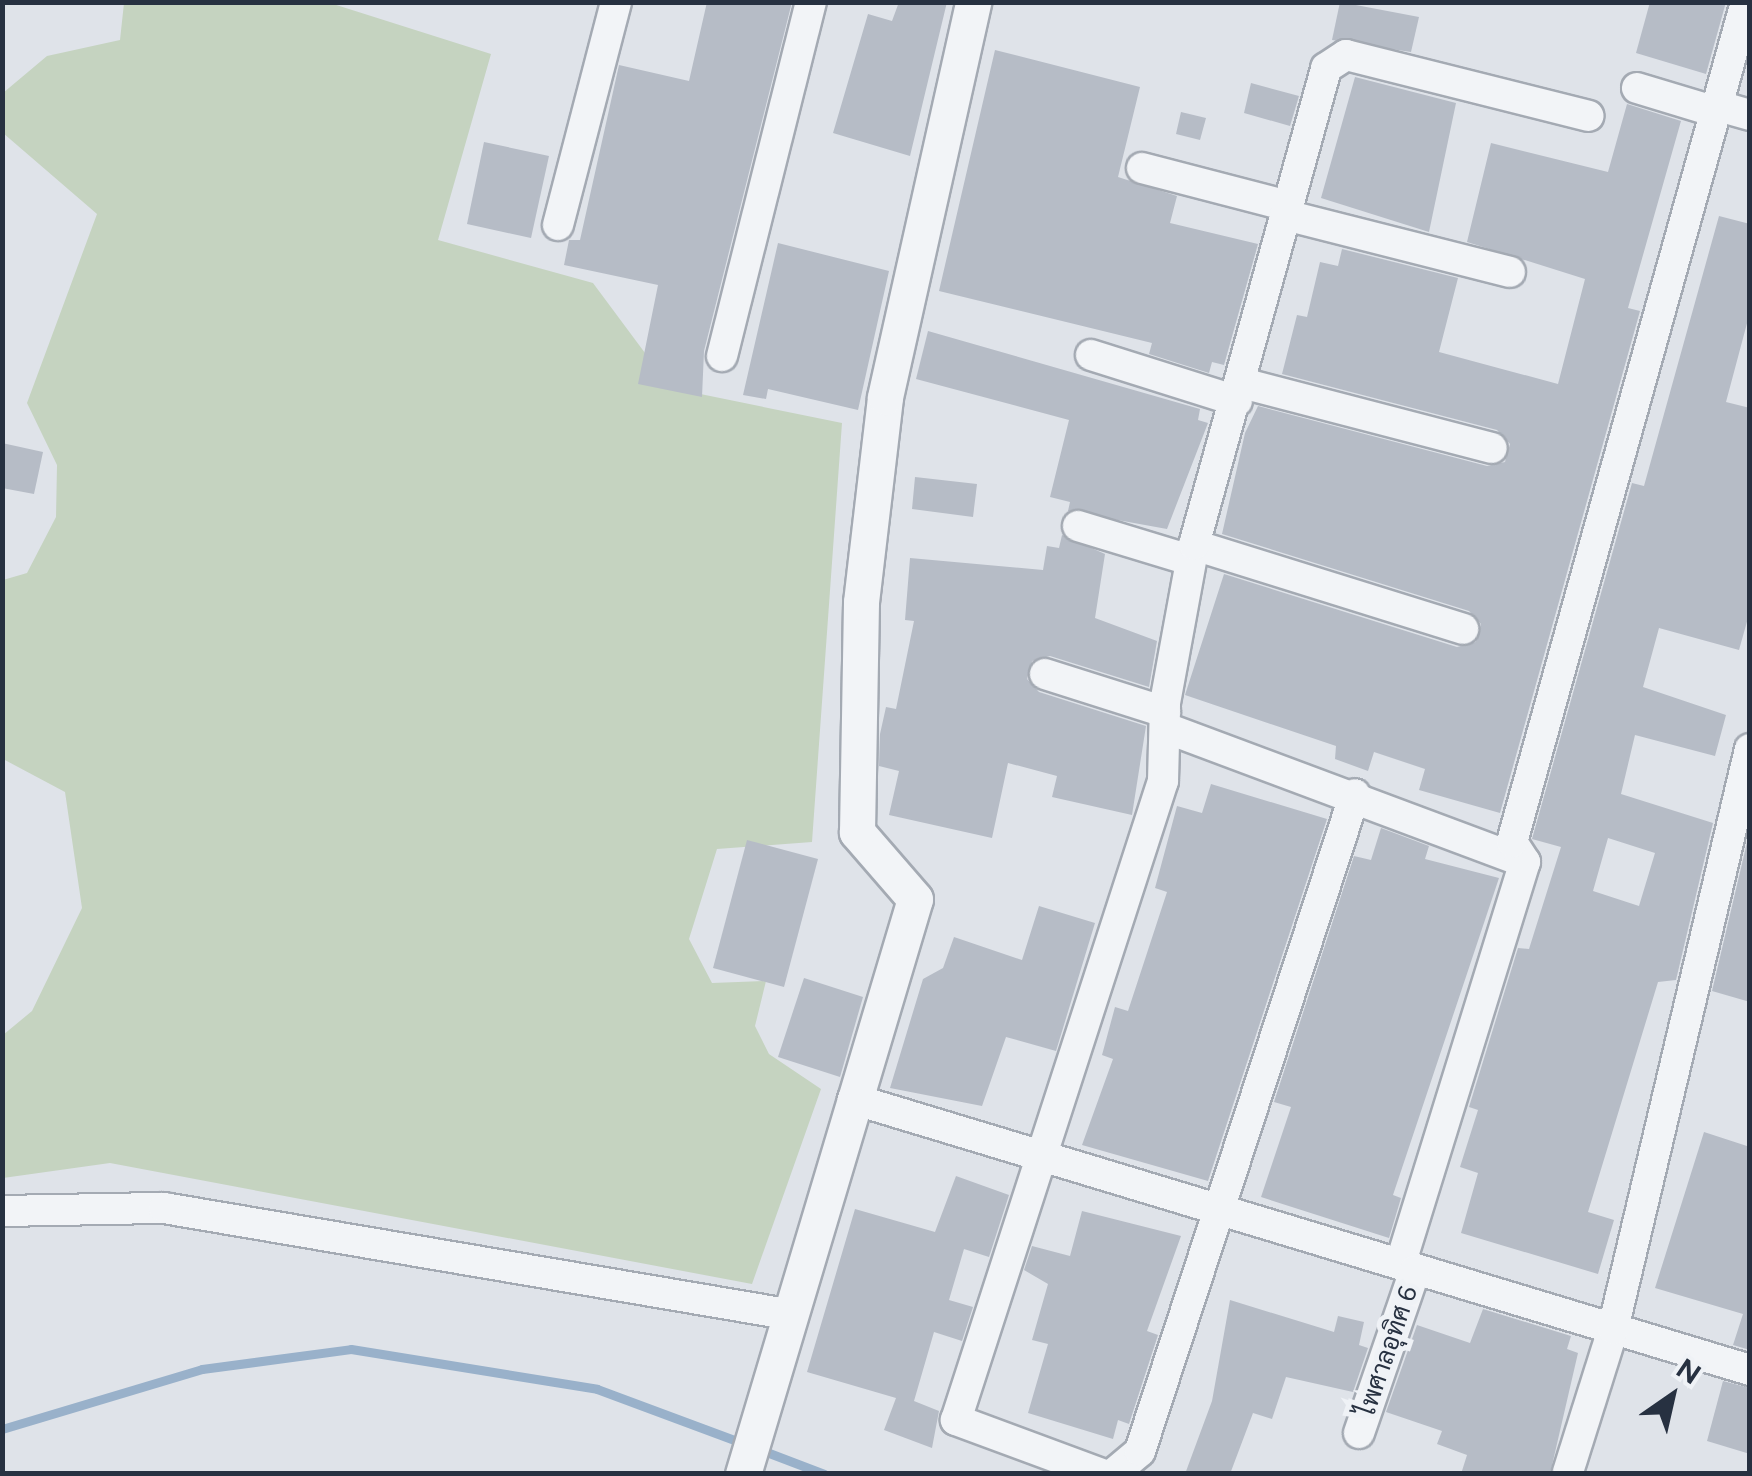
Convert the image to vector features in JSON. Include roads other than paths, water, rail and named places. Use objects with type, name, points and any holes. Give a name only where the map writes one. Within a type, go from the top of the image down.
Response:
[{"type":"street","points":[[558,225],[616,2]]},
{"type":"street","points":[[722,356],[811,2]]},
{"type":"street","points":[[743,1474],[787,1314],[916,899],[857,832],[875,464],[973,2]]},
{"type":"street","points":[[1525,862],[1512,842],[1746,2]]},
{"type":"street","points":[[1102,1474],[956,1420],[1163,781],[1166,720],[1192,552],[1240,392],[1326,68],[1339,55],[1588,116]]},
{"type":"street","points":[[1637,88],[1750,114]]},
{"type":"street","points":[[1142,168],[1510,272]]},
{"type":"street","points":[[1092,356],[1492,448]]},
{"type":"street","points":[[1078,526],[1192,552],[1463,629]]},
{"type":"street","points":[[1045,674],[1525,862]]},
{"type":"street","points":[[1568,1472],[1613,1329],[1750,748]]},
{"type":"street","points":[[1112,1474],[1140,1451],[1224,1210],[1355,794]]},
{"type":"street","name":"ไพศาลอุทิศ 6","points":[[1358,1433],[1525,862]]},
{"type":"street","points":[[853,1099],[1750,1370]]},
{"type":"street","points":[[2,1212],[164,1208],[787,1314]]},
{"type":"waterway","points":[[2,1429],[202,1369],[351,1349],[597,1389],[742,1443]]},
{"type":"waterway","points":[[756,1448],[824,1474]]}]
